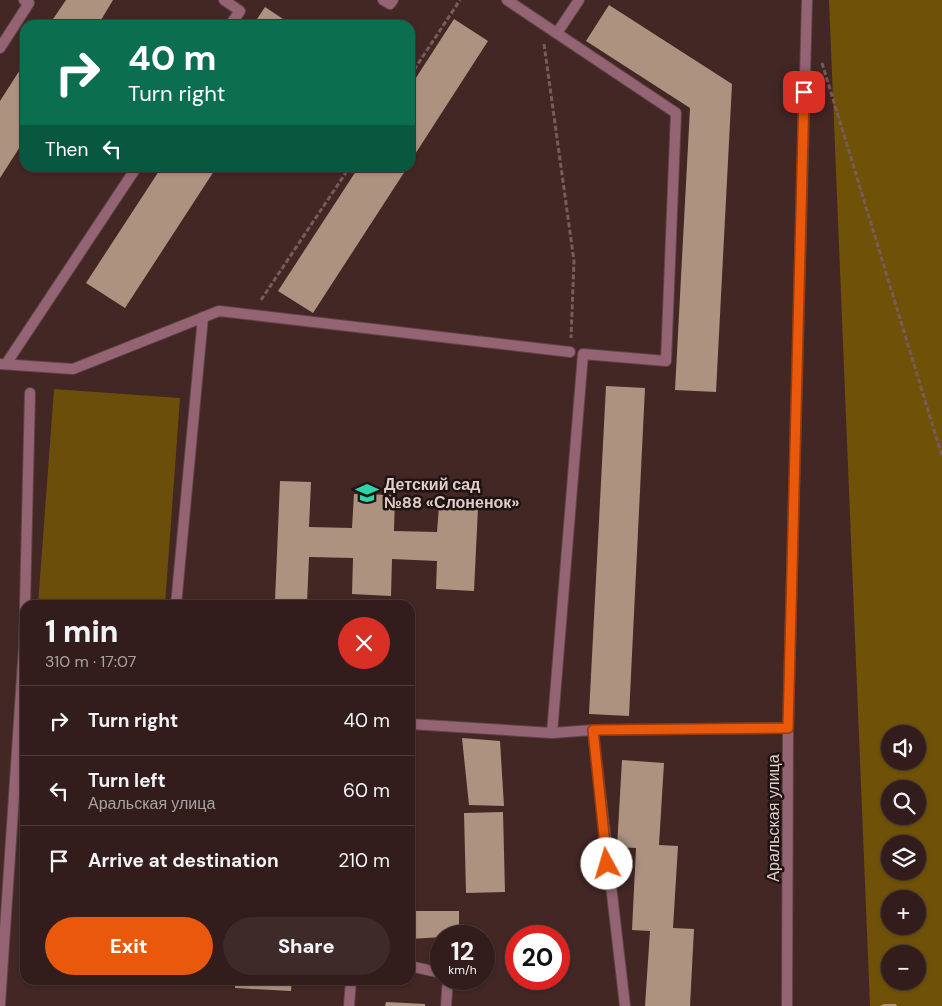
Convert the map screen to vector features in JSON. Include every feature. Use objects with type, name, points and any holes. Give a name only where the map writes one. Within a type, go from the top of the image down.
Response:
[{"type":"street","points":[[0,48],[29,3],[24,0]]},
{"type":"street","points":[[224,0],[240,11],[234,20]]},
{"type":"street","points":[[383,0],[390,4],[393,0]]},
{"type":"street","points":[[507,0],[676,113],[666,361],[583,354],[552,733]]},
{"type":"street","points":[[557,34],[578,0]]},
{"type":"street","name":"Аральская улица","points":[[787,1006],[788,728],[807,0]]},
{"type":"street","points":[[3,364],[133,172]]},
{"type":"street","points":[[3,364],[73,369],[219,311],[570,352]]},
{"type":"street","points":[[176,600],[203,317]]},
{"type":"street","points":[[25,600],[30,393]]},
{"type":"street","points":[[0,1004],[20,706]]},
{"type":"street","points":[[415,724],[552,733],[593,730],[788,728]]},
{"type":"street","points":[[593,730],[625,1006]]},
{"type":"street","points":[[415,967],[430,971]]},
{"type":"street","points":[[349,1006],[351,985]]},
{"type":"street","points":[[446,1006],[447,990]]},
{"type":"path","points":[[415,68],[460,0]]},
{"type":"path","points":[[542,23],[574,261],[570,352]]},
{"type":"path","points":[[821,59],[942,456]]},
{"type":"path","points":[[252,315],[346,172]]},
{"type":"shaded area","points":[[829,0],[942,0],[942,1006],[870,1006]]},
{"type":"shaded area","points":[[54,389],[180,398],[165,600],[38,600]]},
{"type":"building","points":[[66,0],[113,0],[101,20],[52,20]]},
{"type":"building","points":[[609,5],[732,84],[716,392],[675,390],[690,108],[586,41]]},
{"type":"building","points":[[265,7],[284,20],[256,20]]},
{"type":"building","points":[[454,19],[488,41],[415,154],[415,79]]},
{"type":"building","points":[[20,70],[20,147],[0,178],[0,101]]},
{"type":"building","points":[[158,172],[213,172],[125,308],[86,283]]},
{"type":"building","points":[[355,172],[404,172],[313,313],[278,291]]},
{"type":"building","points":[[606,386],[645,388],[629,716],[589,714]]},
{"type":"building","points":[[280,481],[311,482],[309,527],[352,528],[354,494],[395,495],[394,531],[437,532],[439,506],[478,508],[474,591],[436,589],[437,561],[392,559],[391,596],[352,594],[353,558],[309,557],[307,600],[275,600]]},
{"type":"building","points":[[462,738],[500,741],[504,806],[469,805]]},
{"type":"building","points":[[622,760],[664,763],[659,845],[678,846],[673,928],[694,929],[690,1006],[645,1006],[650,931],[632,930],[636,848],[617,847]]},
{"type":"building","points":[[503,812],[505,892],[466,893],[464,813]]},
{"type":"building","points":[[415,911],[459,911],[459,925],[430,925],[430,938],[415,939]]},
{"type":"building","points":[[235,985],[292,985],[291,991],[235,988]]},
{"type":"building","points":[[386,1002],[425,1004],[425,1006],[385,1006]]},
{"type":"building","points":[[896,1004],[897,1006],[880,1006]]},
{"type":"place","name":"Детский сад №88 «Слоненок»","points":[[367,493]]},
{"type":"route","points":[[607,864],[593,730],[788,728],[804,92]]}]
